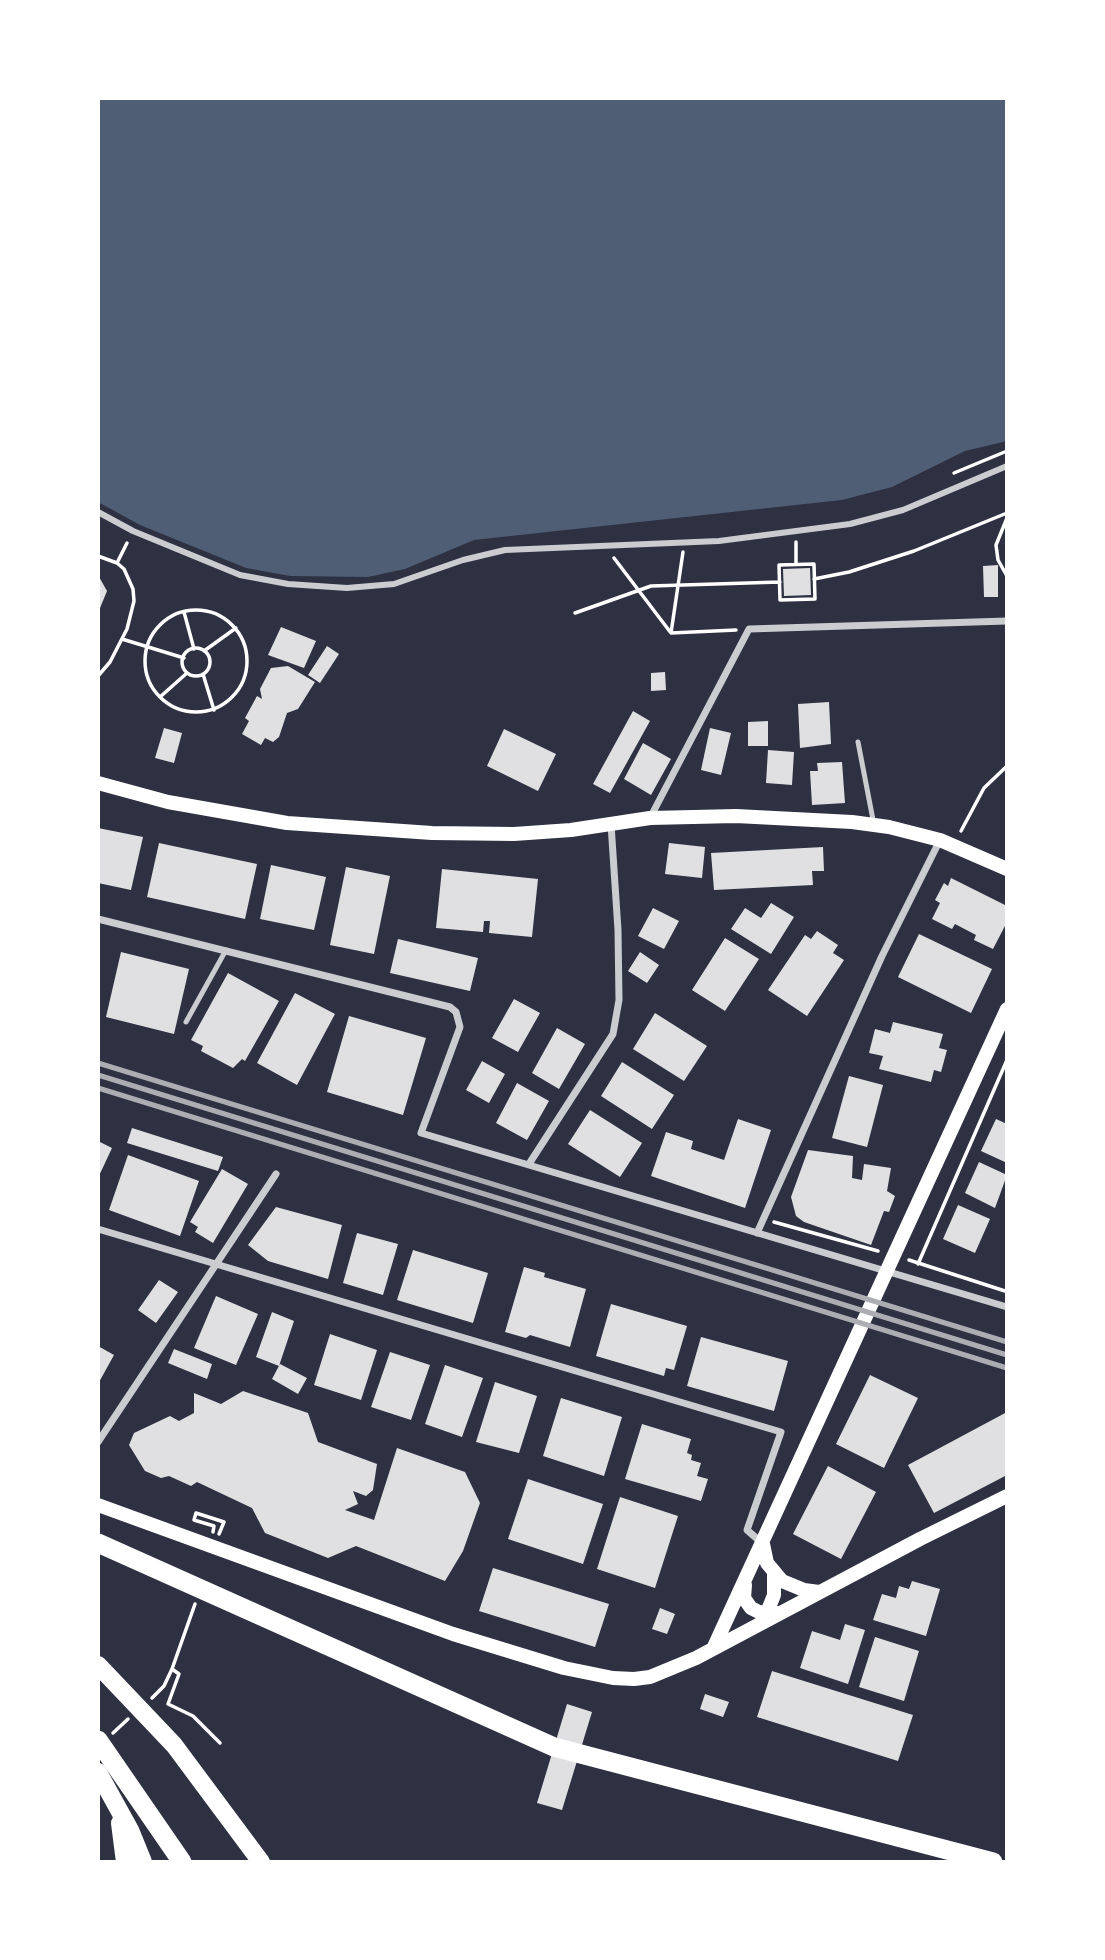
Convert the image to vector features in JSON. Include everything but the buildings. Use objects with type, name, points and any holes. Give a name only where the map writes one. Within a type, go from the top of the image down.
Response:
[{"type":"highway","points":[[98,1543],[554,1746],[993,1862]]},
{"type":"highway","points":[[98,1665],[174,1745],[261,1862]]},
{"type":"highway","points":[[103,1738],[182,1862]]},
{"type":"highway","points":[[98,1772],[117,1805],[143,1862]]},
{"type":"highway","points":[[117,1805],[125,1862]]},
{"type":"main road","points":[[98,783],[216,812],[357,829],[514,834],[650,818],[748,817],[874,825],[940,840],[1007,869]]},
{"type":"main road","points":[[713,1649],[1007,1010]]},
{"type":"main road","points":[[98,1505],[438,1630],[564,1668],[613,1678],[650,1677],[713,1649],[1007,1496]]},
{"type":"main road","points":[[763,1544],[774,1573],[770,1617]]},
{"type":"main road","points":[[774,1573],[792,1587],[820,1592]]},
{"type":"main road","points":[[747,1577],[744,1590],[747,1604],[770,1617]]},
{"type":"street","points":[[98,512],[133,531],[240,575],[322,588],[394,584],[463,559],[505,550],[685,542],[796,533],[890,514],[1007,466]]},
{"type":"street","points":[[650,818],[749,629],[1007,621]]},
{"type":"street","points":[[529,1164],[613,1034],[619,1000],[618,930],[611,824]]},
{"type":"street","points":[[757,1233],[882,956],[940,840]]},
{"type":"street","points":[[98,919],[434,1002],[456,1012],[460,1027],[421,1133],[1007,1307]]},
{"type":"street","points":[[98,1442],[275,1174]]},
{"type":"street","points":[[98,1229],[781,1432],[747,1530],[763,1544]]},
{"type":"lane","points":[[858,742],[874,825]]},
{"type":"lane","points":[[186,1022],[226,950]]},
{"type":"path","points":[[1006,519],[996,545],[998,560],[1007,576]]},
{"type":"path","points":[[814,579],[849,572],[1006,519]]},
{"type":"path","points":[[117,563],[133,531]]},
{"type":"path","points":[[796,533],[796,564]]},
{"type":"path","points":[[671,633],[685,542]]},
{"type":"path","points":[[604,545],[671,633]]},
{"type":"path","points":[[98,556],[117,563],[134,589],[132,613],[122,639],[110,662],[98,676]]},
{"type":"path","points":[[814,564],[814,579],[815,598],[780,600],[779,565],[814,564]]},
{"type":"path","points":[[575,613],[638,589],[678,584],[779,582]]},
{"type":"path","points":[[208,611],[223,617],[236,628],[246,650],[244,671],[233,695],[214,710],[191,712],[174,708],[160,697],[150,684],[145,668],[148,647],[162,623],[184,612],[208,611]]},
{"type":"path","points":[[184,612],[194,649]]},
{"type":"path","points":[[194,649],[204,651],[236,628]]},
{"type":"path","points":[[671,633],[749,629]]},
{"type":"path","points":[[122,639],[184,658]]},
{"type":"path","points":[[184,658],[194,649]]},
{"type":"path","points":[[204,651],[210,661],[203,674],[214,710]]},
{"type":"path","points":[[184,658],[188,673]]},
{"type":"path","points":[[160,697],[188,673],[203,674]]},
{"type":"path","points":[[957,846],[962,825],[976,799],[1007,766]]},
{"type":"path","points":[[911,1279],[1007,1060]]},
{"type":"path","points":[[214,1526],[194,1520],[196,1513],[224,1522],[215,1546]]},
{"type":"path","points":[[148,1702],[164,1686],[172,1669],[198,1595]]},
{"type":"path","points":[[172,1669],[179,1674],[168,1704],[193,1716],[220,1743]]},
{"type":"path","points":[[103,1738],[138,1711]]},
{"type":"water","points":[[98,98],[1007,98],[1007,441],[965,451],[892,487],[842,500],[474,540],[405,569],[368,577],[290,576],[246,568],[140,525],[98,502]]},
{"type":"railway","points":[[98,1063],[1007,1342]]},
{"type":"railway","points":[[98,1075],[1007,1355]]},
{"type":"railway","points":[[98,1088],[1007,1368]]}]
